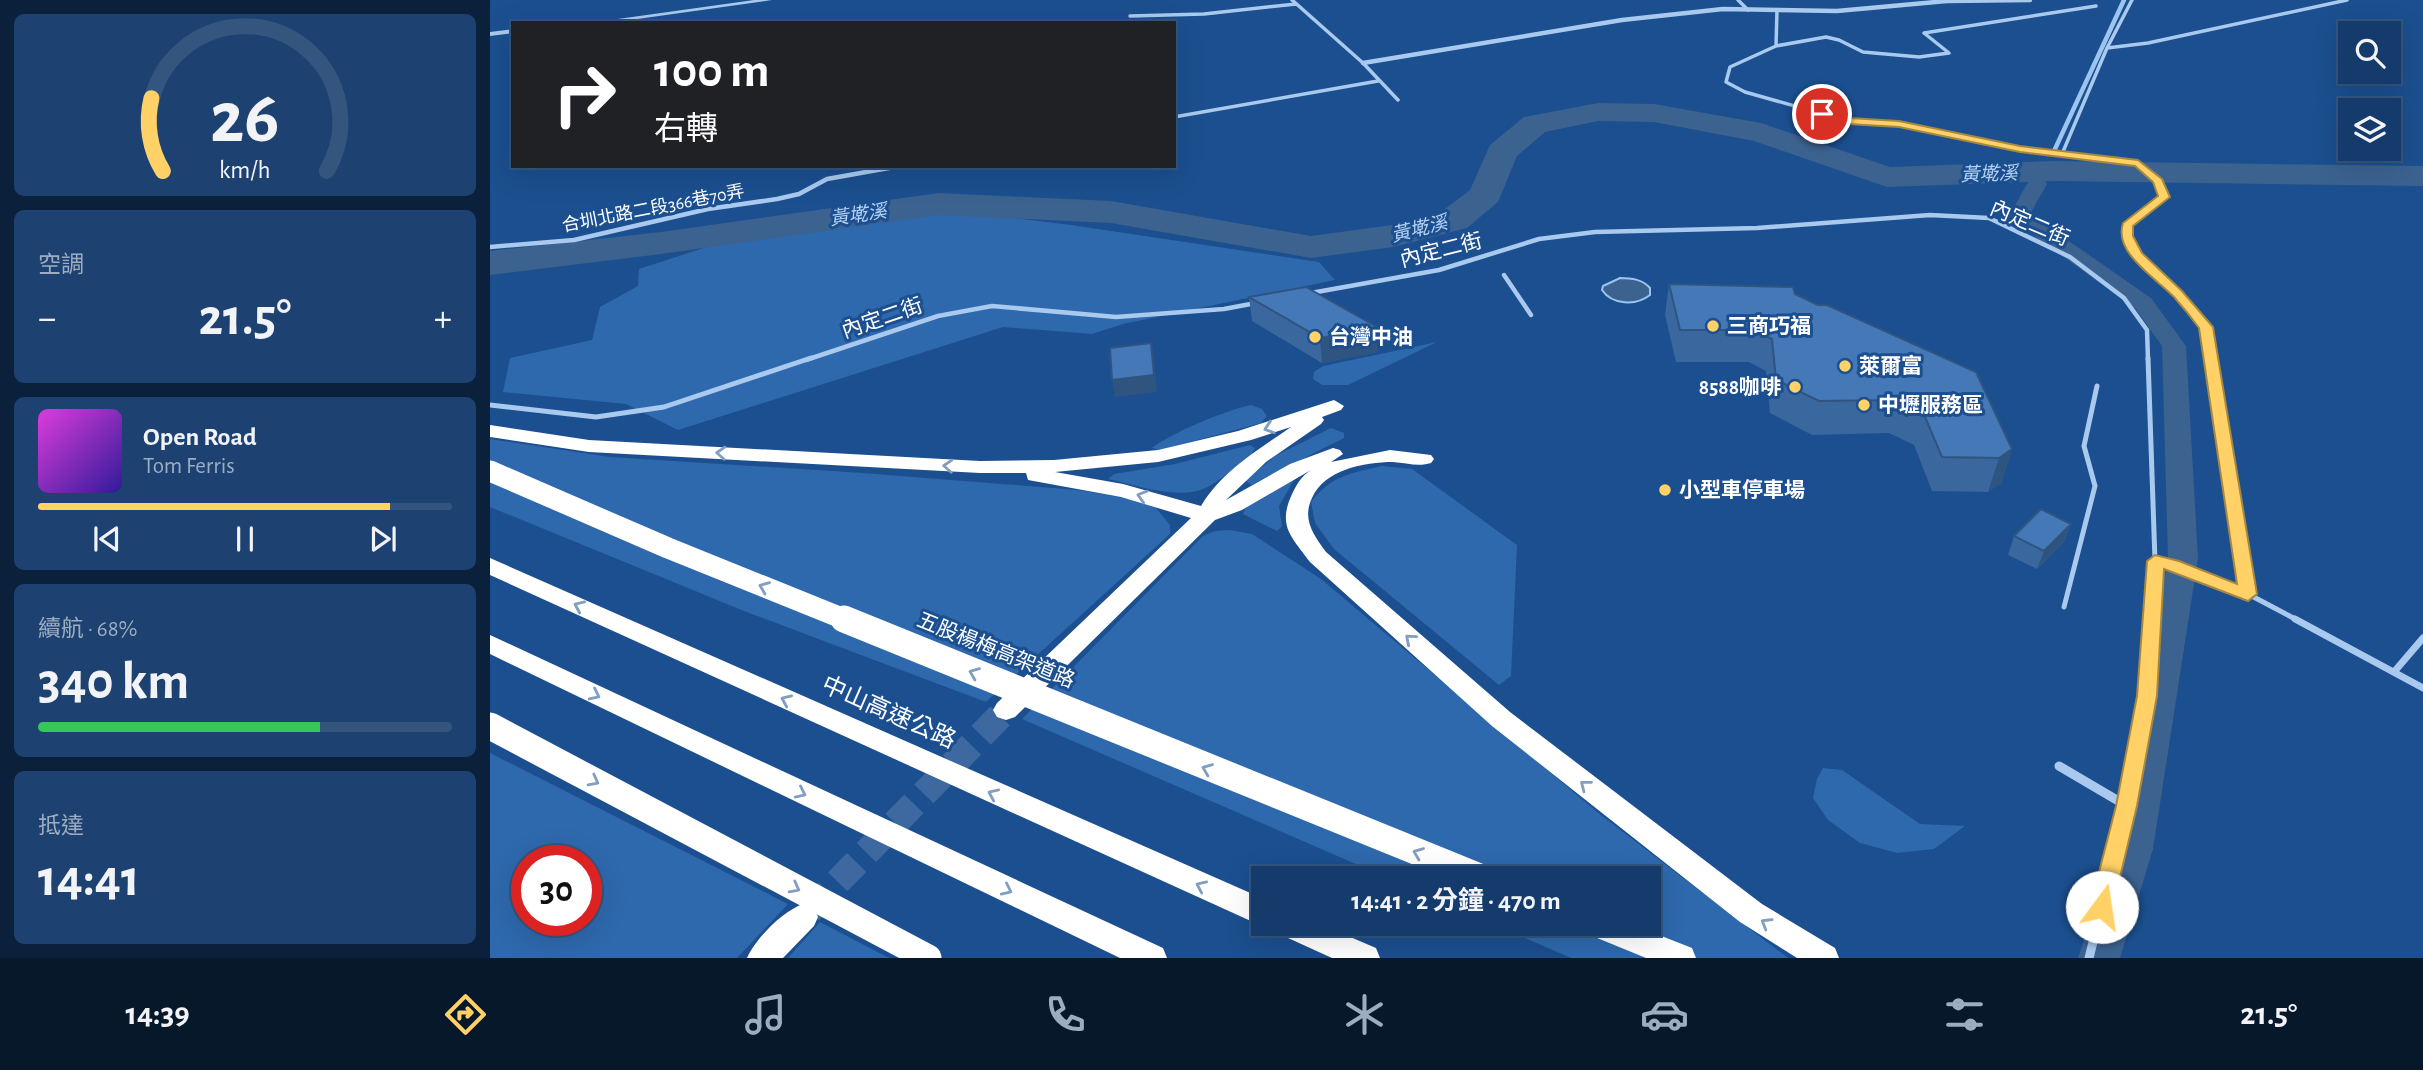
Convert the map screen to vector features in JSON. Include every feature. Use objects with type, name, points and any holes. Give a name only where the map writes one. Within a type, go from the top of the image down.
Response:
[{"type":"highway","points":[[490,431],[589,446],[979,467],[1054,466],[1158,456],[1244,436],[1334,407],[1259,458],[1222,491],[1208,516],[1006,710]]},
{"type":"highway","points":[[979,467],[1123,491],[1208,516],[1234,505],[1297,468],[1345,449],[1380,449],[1424,459],[1390,456],[1357,461],[1322,471],[1309,481],[1295,511],[1301,534],[1318,558],[1501,719],[1751,913],[1824,958]]},
{"type":"highway","name":"五股楊梅高架道路","points":[[490,471],[668,548],[1452,866]]},
{"type":"highway","name":"中山高速公路","points":[[490,566],[1251,907]]},
{"type":"highway","points":[[490,643],[636,715],[1152,958]]},
{"type":"highway","points":[[490,726],[928,958]]},
{"type":"highway","points":[[762,958],[803,917]]},
{"type":"highway","points":[[1315,936],[1365,958]]},
{"type":"highway","points":[[1627,936],[1681,958]]},
{"type":"street","points":[[607,21],[769,0]]},
{"type":"street","points":[[1363,64],[1622,20],[1723,9],[1837,11],[1947,1],[2030,0]]},
{"type":"street","points":[[490,34],[511,31]]},
{"type":"street","points":[[2089,958],[2127,806],[2147,696],[2155,561],[2173,565],[2248,594],[2241,542]]},
{"type":"street","points":[[2059,766],[2127,806]]},
{"type":"lane","points":[[1738,0],[1748,10]]},
{"type":"lane","points":[[2062,154],[2132,0]]},
{"type":"lane","points":[[2108,48],[2148,43],[2347,0]]},
{"type":"lane","points":[[1130,16],[1204,14],[1294,2],[1363,64],[1398,100]]},
{"type":"lane","points":[[2096,6],[1924,33],[1948,53],[1935,56],[1863,52],[1839,40],[1826,37],[1776,46],[1730,66],[1726,82],[1745,92],[1848,121],[1899,124],[2020,149],[2138,163],[2158,181],[2165,197],[2127,225],[2127,236],[2136,255],[2178,294],[2206,327],[2241,542]]},
{"type":"lane","points":[[1776,46],[1777,10]]},
{"type":"lane","points":[[1176,117],[1378,81]]},
{"type":"lane","name":"合圳北路二段366巷70弄","points":[[490,247],[574,240],[708,209],[799,194],[827,179],[889,168]]},
{"type":"lane","name":"內定二街","points":[[1305,295],[1440,270],[1539,239],[1595,232],[1757,228],[1930,215],[1989,218],[2070,257],[2124,298],[2147,330],[2155,561]]},
{"type":"lane","points":[[1504,275],[1531,315]]},
{"type":"lane","name":"內定二街","points":[[490,405],[596,416],[664,407],[938,316],[992,306],[1116,317],[1224,309],[1265,302]]},
{"type":"lane","points":[[2064,607],[2095,486],[2084,446],[2097,386]]},
{"type":"lane","points":[[2248,594],[2423,688]]},
{"type":"lane","points":[[2394,673],[2423,638]]},
{"type":"shaded area","points":[[982,214],[1319,262],[1335,280],[1123,324],[1092,334],[1003,327],[678,430],[626,404],[503,392],[510,358],[592,340],[600,307],[638,286],[639,269],[713,245],[906,215]]},
{"type":"shaded area","points":[[1620,278],[1643,283],[1650,288],[1650,295],[1631,302],[1612,299],[1602,290],[1603,286]]},
{"type":"shaded area","points":[[1437,342],[1348,385],[1322,385],[1313,379],[1314,372],[1323,366]]},
{"type":"shaded area","points":[[1251,405],[1262,409],[1267,416],[1261,423],[1160,450],[1152,448],[1199,423]]},
{"type":"shaded area","points":[[1331,428],[1344,433],[1344,438],[1251,485],[1245,480],[1277,455]]},
{"type":"shaded area","points":[[490,439],[610,457],[1078,490],[1132,499],[1156,508],[1170,525],[1170,534],[986,702],[744,611],[490,507]]},
{"type":"shaded area","points":[[1250,445],[1255,448],[1251,455],[1211,485],[1200,490],[1174,493],[1108,479],[1114,474],[1175,464]]},
{"type":"shaded area","points":[[1382,466],[1412,469],[1517,545],[1511,676],[1499,685],[1334,549],[1315,523],[1311,502],[1326,486],[1351,474]]},
{"type":"shaded area","points":[[1289,478],[1294,480],[1279,506],[1282,526],[1277,531],[1243,514],[1245,509]]},
{"type":"shaded area","points":[[1230,530],[1252,534],[1321,579],[1597,812],[1788,958],[1571,958],[1521,936],[1661,936],[1661,866],[1360,866],[1022,719],[1203,536],[1215,531]]},
{"type":"shaded area","points":[[490,753],[788,904],[737,958],[490,958]]},
{"type":"shaded area","points":[[1823,768],[1842,770],[1920,824],[1965,826],[1934,849],[1897,853],[1860,843],[1828,820],[1813,798],[1817,779]]},
{"type":"shaded area","points":[[820,922],[889,958],[788,958]]},
{"type":"building","points":[[1669,284],[1793,287],[1795,294],[1818,305],[1827,305],[1976,372],[2012,449],[1999,458],[1942,457],[1923,412],[1898,400],[1819,401],[1776,380],[1772,339],[1754,330],[1680,330]]},
{"type":"building","points":[[1306,287],[1377,327],[1320,338],[1249,297]]},
{"type":"building","points":[[1151,343],[1154,375],[1112,380],[1110,348]]},
{"type":"building","points":[[2041,509],[2071,524],[2044,551],[2014,536]]},
{"type":"waterway","points":[[2055,149],[2124,0]]},
{"type":"waterway","name":"黃墘溪","points":[[490,263],[661,243],[939,204],[1111,212],[1311,247],[1393,236],[1454,220],[1486,195],[1502,152],[1535,124],[1598,112],[1654,113],[1761,133],[1887,177],[2055,171],[2423,176]]},
{"type":"waterway","points":[[2037,184],[2019,216],[2143,303],[2174,346],[2183,558],[2134,849],[2099,958]]},
{"type":"tunnel","points":[[809,911],[1006,710]]},
{"type":"place","name":"三商巧福","points":[[1713,326]]},
{"type":"place","name":"台灣中油","points":[[1315,337]]},
{"type":"place","name":"萊爾富","points":[[1845,366]]},
{"type":"place","name":"8588咖啡","points":[[1795,387]]},
{"type":"place","name":"中壢服務區","points":[[1864,405]]},
{"type":"place","name":"小型車停車場","points":[[1665,490]]},
{"type":"route","points":[[1822,114],[1848,121],[1899,124],[2020,149],[2138,163],[2158,181],[2165,197],[2127,225],[2127,236],[2136,255],[2178,294],[2206,327],[2248,594],[2173,565],[2155,561],[2147,696],[2127,806],[2102,907]]}]
